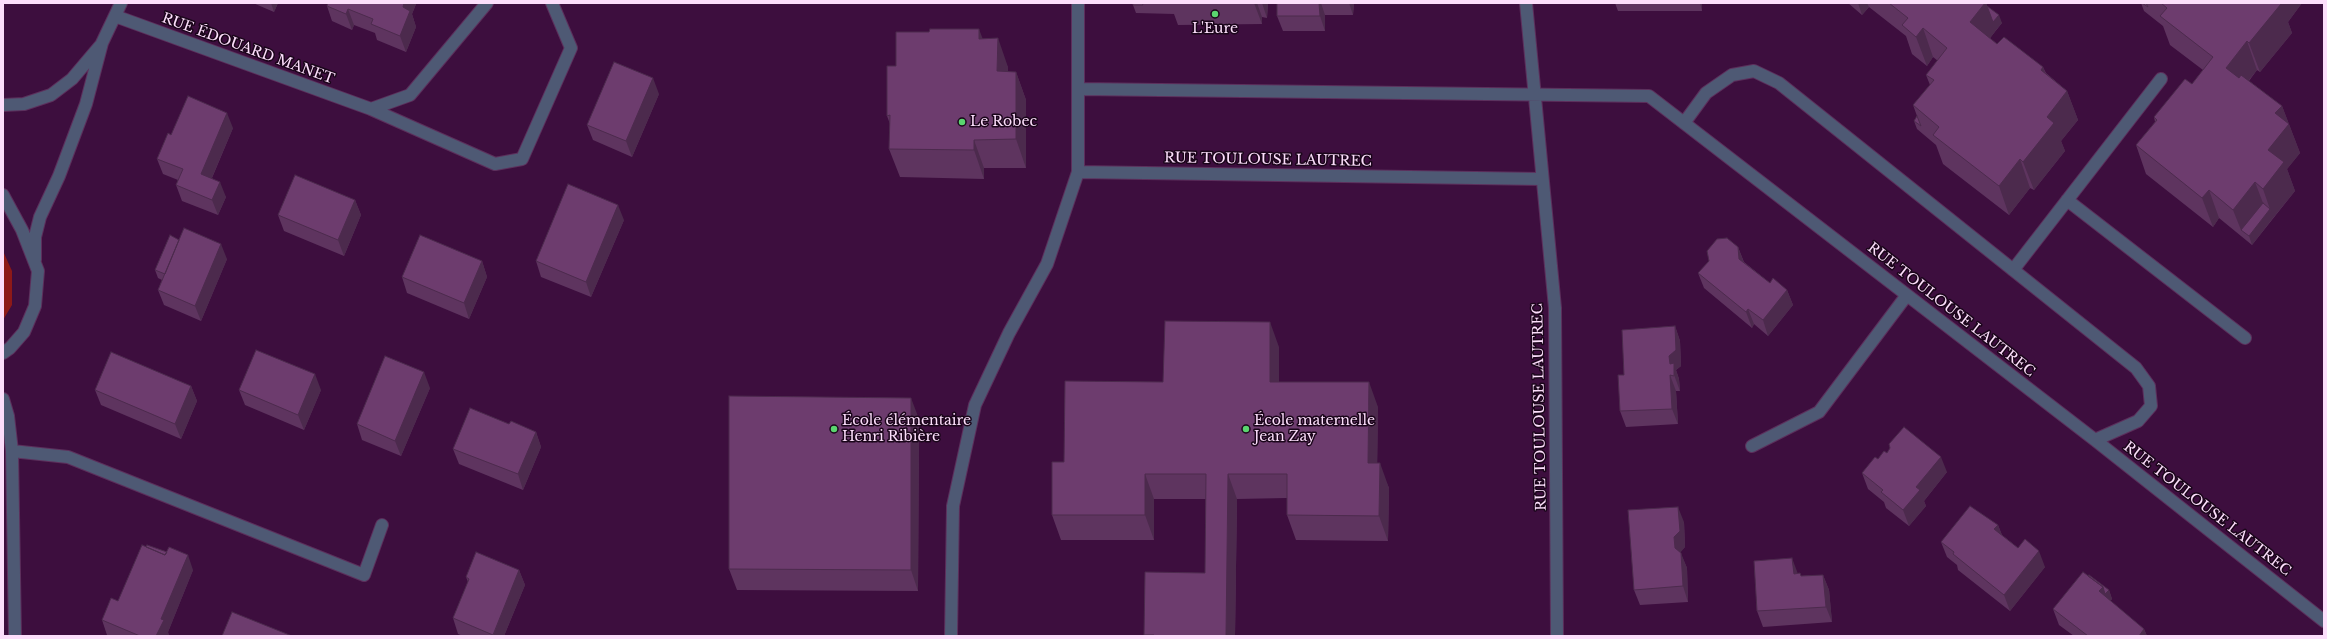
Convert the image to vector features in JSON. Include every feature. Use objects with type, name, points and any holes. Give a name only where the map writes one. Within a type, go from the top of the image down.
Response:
[{"type":"street","points":[[3,353],[10,348],[24,332],[35,306],[38,271],[35,237],[40,217],[59,176],[86,104],[102,43],[121,3]]},
{"type":"street","points":[[371,109],[410,95],[487,3]]},
{"type":"street","name":"RUE ÉDOUARD MANET","points":[[115,16],[371,109],[495,164],[522,159],[571,48],[552,3]]},
{"type":"street","points":[[951,636],[953,506],[976,405],[1009,333],[1047,264],[1078,172],[1078,3]]},
{"type":"street","name":"RUE TOULOUSE LAUTREC","points":[[1526,3],[1533,96],[1555,308],[1557,636]]},
{"type":"street","points":[[3,105],[24,104],[51,95],[72,79],[102,43]]},
{"type":"street","points":[[1684,123],[1706,93],[1732,75],[1754,71],[1779,83],[2136,368],[2149,386],[2151,406],[2138,421],[2095,440]]},
{"type":"street","points":[[2013,270],[2161,79]]},
{"type":"street","name":"RUE TOULOUSE LAUTREC","points":[[1079,89],[1533,96],[1649,96],[2095,440],[2324,622]]},
{"type":"street","name":"RUE TOULOUSE LAUTREC","points":[[1078,172],[1542,179]]},
{"type":"street","points":[[3,196],[36,260]]},
{"type":"street","points":[[2067,200],[2245,338]]},
{"type":"street","points":[[1752,446],[1819,412],[1907,296]]},
{"type":"street","points":[[3,399],[8,416],[12,451],[13,611],[15,636]]},
{"type":"street","points":[[12,451],[68,457],[364,575],[382,525]]},
{"type":"street","points":[[3,595],[13,611]]},
{"type":"shaded area","points":[[3,251],[12,271],[12,305],[3,320]]},
{"type":"building","points":[[328,3],[404,3],[403,7],[410,11],[400,36],[371,24],[373,19],[348,9],[346,14],[327,6]]},
{"type":"building","points":[[1133,3],[1142,3],[1143,5],[1133,5]]},
{"type":"building","points":[[1277,3],[1319,3],[1320,16],[1277,16]]},
{"type":"building","points":[[1889,3],[1985,3],[1970,22],[1997,44],[2004,37],[2043,67],[2041,70],[2067,91],[2047,117],[2054,123],[2023,162],[2020,159],[1999,186],[1933,135],[1939,127],[1913,105],[1934,80],[1926,75],[1947,48],[1923,28],[1916,37],[1902,25],[1908,18]]},
{"type":"building","points":[[2161,3],[2281,4],[2249,43],[2247,41],[2226,68],[2239,78],[2241,75],[2282,106],[2275,113],[2289,124],[2268,150],[2284,162],[2263,189],[2255,182],[2233,210],[2209,190],[2202,198],[2136,145],[2157,120],[2154,117],[2185,79],[2192,84],[2213,57],[2160,16],[2167,8]]},
{"type":"building","points":[[1987,6],[1999,15],[1993,22]]},
{"type":"building","name":"Le Robec","points":[[930,29],[979,29],[979,39],[998,38],[997,71],[1016,72],[1016,139],[974,140],[974,150],[889,149],[890,115],[887,116],[887,66],[896,66],[896,32],[929,32]]},
{"type":"building","points":[[614,62],[653,78],[626,141],[587,125]]},
{"type":"building","points":[[188,96],[227,113],[201,174],[220,182],[212,200],[176,185],[183,169],[157,159],[168,133],[171,135]]},
{"type":"building","points":[[1917,116],[1921,126],[1914,121]]},
{"type":"building","points":[[295,175],[355,200],[338,240],[278,215]]},
{"type":"building","points":[[568,184],[618,205],[586,282],[536,261]]},
{"type":"building","points":[[2263,203],[2270,209],[2249,236],[2241,230]]},
{"type":"building","points":[[184,228],[221,244],[195,306],[158,290]]},
{"type":"building","points":[[170,235],[179,240],[165,274],[155,270]]},
{"type":"building","points":[[420,235],[482,261],[464,303],[402,277]]},
{"type":"building","points":[[1727,238],[1738,247],[1739,259],[1770,283],[1773,278],[1787,290],[1763,320],[1748,309],[1746,312],[1698,273],[1709,261],[1707,251],[1717,239]]},
{"type":"building","points":[[1165,321],[1270,322],[1270,382],[1369,382],[1368,463],[1380,463],[1379,516],[1287,515],[1287,474],[1228,474],[1226,636],[1144,635],[1145,572],[1205,573],[1206,474],[1145,474],[1145,515],[1052,515],[1052,462],[1064,462],[1065,381],[1163,382]]},
{"type":"building","points":[[1675,326],[1676,350],[1669,356],[1670,364],[1674,363],[1674,376],[1670,375],[1672,409],[1620,411],[1618,375],[1624,375],[1622,330]]},
{"type":"building","points":[[256,350],[315,374],[298,415],[239,390]]},
{"type":"building","points":[[111,352],[191,386],[175,424],[95,390]]},
{"type":"building","points":[[385,356],[424,372],[395,441],[357,424]]},
{"type":"building","points":[[729,396],[911,398],[911,570],[729,569]]},
{"type":"building","points":[[470,408],[509,424],[511,421],[536,432],[518,474],[453,449]]},
{"type":"building","points":[[1904,427],[1941,457],[1916,487],[1920,490],[1903,510],[1881,492],[1883,490],[1862,473],[1875,457],[1878,459],[1884,451],[1887,453],[1890,448],[1889,444]]},
{"type":"building","points":[[1970,506],[1998,525],[1994,529],[2018,548],[2025,539],[2039,551],[2004,595],[1953,554],[1954,552],[1941,542]]},
{"type":"building","points":[[1678,507],[1680,531],[1674,537],[1675,548],[1681,553],[1683,586],[1634,590],[1628,510]]},
{"type":"building","points":[[142,545],[165,555],[169,547],[188,555],[161,619],[164,620],[156,636],[140,636],[102,620],[111,598],[118,601]]},
{"type":"building","points":[[147,545],[167,552],[165,555],[146,547]]},
{"type":"building","points":[[476,552],[519,570],[493,635],[453,618],[469,579],[466,577]]},
{"type":"building","points":[[1792,558],[1794,574],[1800,573],[1801,576],[1823,575],[1826,607],[1757,611],[1754,561]]},
{"type":"building","points":[[2083,572],[2103,587],[2099,591],[2144,629],[2139,636],[2088,636],[2053,609]]},
{"type":"building","points":[[2089,575],[2109,590],[2105,594],[2103,587],[2088,576]]},
{"type":"building","points":[[232,612],[292,636],[222,636]]},
{"type":"place","name":"L'Eure","points":[[1215,14]]},
{"type":"place","name":"Le Robec","points":[[962,122]]},
{"type":"place","name":"École élémentaire Henri Ribière","points":[[834,429]]},
{"type":"place","name":"École maternelle Jean Zay","points":[[1246,429]]}]
